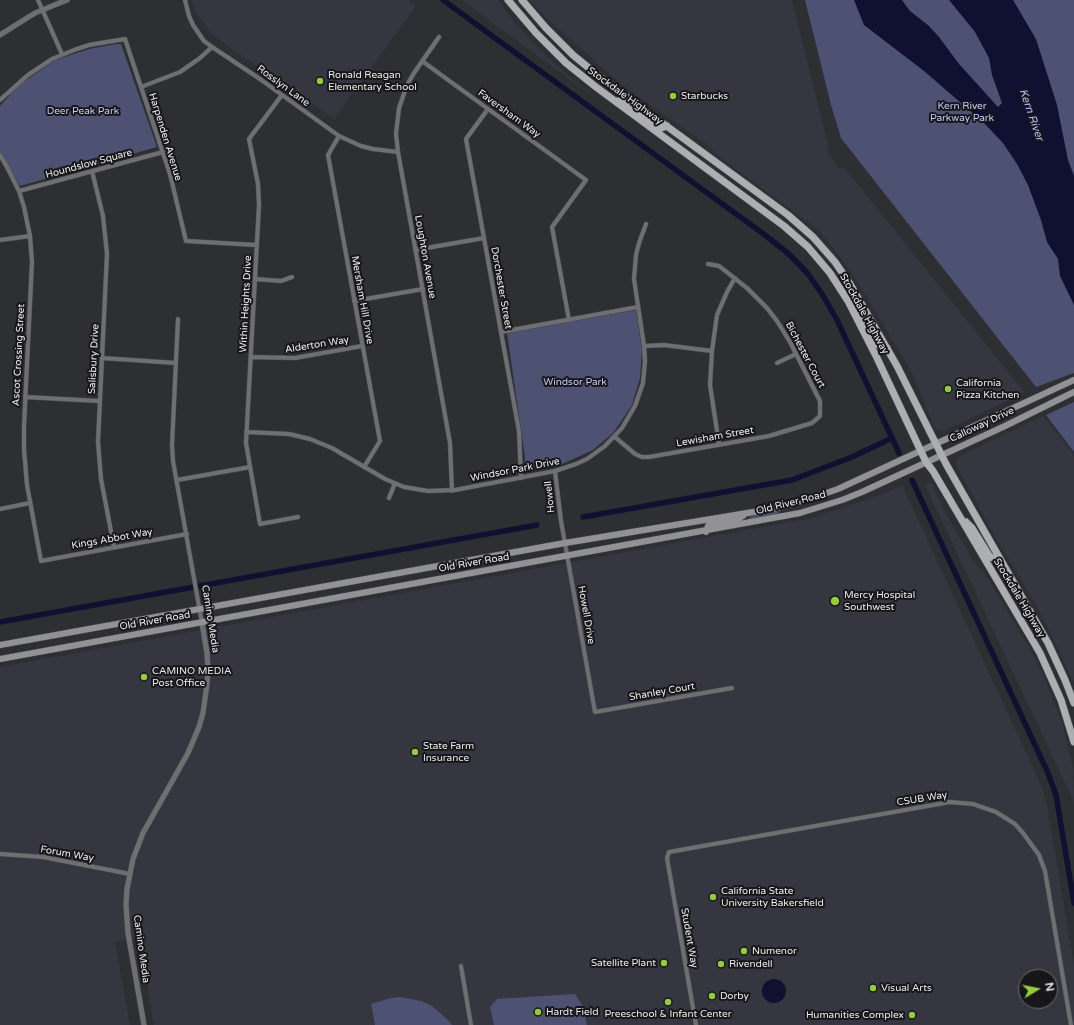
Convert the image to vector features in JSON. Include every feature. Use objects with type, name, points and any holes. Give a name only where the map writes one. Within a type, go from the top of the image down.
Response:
[{"type":"main road","name":"Stockdale Highway","points":[[508,0],[536,33],[563,61],[770,215],[794,234],[819,260],[848,301],[887,377],[926,462],[1042,657],[1061,700],[1074,742]]},
{"type":"main road","name":"Stockdale Highway","points":[[522,0],[546,28],[573,55],[601,78],[788,215],[813,237],[830,256],[845,276],[887,348],[941,455],[1053,653],[1074,702]]},
{"type":"main road","points":[[615,101],[626,103],[661,128],[667,126]]},
{"type":"main road","points":[[848,301],[857,308],[876,343],[881,347],[887,348]]},
{"type":"main road","name":"Calloway Drive","points":[[936,445],[1074,380]]},
{"type":"main road","name":"Calloway Drive","points":[[941,455],[1074,392]]},
{"type":"main road","name":"Old River Road","points":[[0,645],[565,543],[778,508],[838,489],[936,445]]},
{"type":"main road","name":"Old River Road","points":[[0,659],[779,518],[821,507],[862,492],[941,455]]},
{"type":"main road","points":[[706,532],[710,524],[738,519],[747,513]]},
{"type":"main road","points":[[960,517],[972,528],[990,557],[1000,560]]},
{"type":"street","points":[[0,100],[28,75],[62,54],[38,0]]},
{"type":"street","points":[[0,35],[24,19],[67,0]]},
{"type":"street","name":"Rosslyn Lane","points":[[185,0],[193,25],[204,41],[212,47],[282,94],[339,136],[361,146],[398,152]]},
{"type":"street","name":"Loughton Avenue","points":[[439,37],[407,85],[399,108],[396,134],[450,443],[452,491]]},
{"type":"street","name":"Harpenden Avenue","points":[[62,54],[89,45],[125,39],[170,174],[186,241],[257,245]]},
{"type":"street","points":[[141,87],[180,72],[200,58],[212,47]]},
{"type":"street","name":"Faversham Way","points":[[422,61],[586,180],[552,227],[569,320]]},
{"type":"street","name":"Within Heights Drive","points":[[282,94],[249,139],[259,194],[246,432],[250,467],[260,524],[298,517]]},
{"type":"street","name":"Dorchester Street","points":[[488,109],[466,139],[519,431],[521,478]]},
{"type":"street","name":"Mersham Hill Drive","points":[[339,136],[328,155],[380,441],[364,467]]},
{"type":"street","name":"Houndslow Square","points":[[19,191],[163,152]]},
{"type":"street","name":"Ascot Crossing Street","points":[[0,155],[19,191],[26,214],[30,236],[32,262],[25,397],[24,449],[30,503],[41,560]]},
{"type":"street","name":"Salisbury Drive","points":[[92,171],[103,216],[107,254],[98,442],[99,460],[114,547]]},
{"type":"street","name":"Windsor Park Drive","points":[[246,432],[289,434],[310,438],[332,448],[395,483],[428,491],[452,491],[521,478],[555,471],[587,459],[615,437],[630,417],[639,395],[644,373],[644,346],[634,279],[634,267],[639,243],[646,224]]},
{"type":"street","points":[[0,240],[30,236]]},
{"type":"street","points":[[416,250],[484,238]]},
{"type":"street","name":"Bichester Court","points":[[708,264],[719,266],[747,288],[767,308],[784,331],[820,401],[820,416]]},
{"type":"street","points":[[255,279],[281,281],[292,277]]},
{"type":"street","points":[[719,444],[710,385],[712,351],[717,315],[735,278]]},
{"type":"street","points":[[354,301],[423,289]]},
{"type":"street","points":[[501,332],[638,307]]},
{"type":"street","name":"Camino Media","points":[[144,1025],[127,920],[126,905],[130,874],[133,859],[143,833],[188,753],[199,727],[203,713],[208,669],[200,610],[173,461],[172,437],[178,319]]},
{"type":"street","points":[[644,346],[664,345],[712,351]]},
{"type":"street","name":"Alderton Way","points":[[251,357],[295,358],[362,346]]},
{"type":"street","points":[[778,363],[796,354]]},
{"type":"street","points":[[102,358],[176,363]]},
{"type":"street","points":[[25,397],[99,401]]},
{"type":"street","name":"Lewisham Street","points":[[615,437],[635,454],[642,457],[649,457],[769,436],[812,423],[820,416]]},
{"type":"street","points":[[177,480],[250,467]]},
{"type":"street","name":"Howell","points":[[555,471],[561,521]]},
{"type":"street","points":[[389,498],[395,483]]},
{"type":"street","points":[[0,509],[30,503]]},
{"type":"street","name":"Howell Drive","points":[[561,521],[595,712]]},
{"type":"street","name":"Kings Abbot Way","points":[[41,560],[187,534]]},
{"type":"street","name":"Shanley Court","points":[[595,712],[732,688]]},
{"type":"street","name":"CSUB Way","points":[[668,854],[672,851],[939,803],[964,802],[996,812],[1015,824],[1039,855],[1044,872],[1071,1025]]},
{"type":"street","name":"Forum Way","points":[[0,854],[43,857],[130,874]]},
{"type":"street","name":"Student Way","points":[[668,854],[667,858],[696,1025]]},
{"type":"street","points":[[461,966],[471,1025]]},
{"type":"shaded area","name":"Ronald Reagan Elementary School","points":[[191,0],[408,0],[416,6],[334,119],[223,43],[211,33],[197,14]]},
{"type":"shaded area","points":[[462,0],[498,0],[512,19],[540,50],[598,100]]},
{"type":"shaded area","points":[[530,0],[792,0],[829,149],[827,152],[840,169],[844,167],[1025,393],[943,431],[934,428],[909,367],[851,272],[820,231],[721,158],[705,143],[624,87],[540,12]]},
{"type":"shaded area","points":[[1043,416],[1074,454],[1074,683],[1040,612],[989,526],[956,465],[958,457]]},
{"type":"shaded area","points":[[929,483],[932,484],[946,514],[973,560],[987,577],[1030,649],[1045,679],[1062,723],[1067,742],[1073,768],[1074,802],[925,485]]},
{"type":"shaded area","points":[[902,485],[1042,787],[1046,800],[1074,965],[1074,1025],[154,1025],[139,938],[115,942],[130,1025],[0,1025],[0,667],[811,518],[884,494]]},
{"type":"green space","name":"Kern River Parkway Park","points":[[805,0],[1074,0],[1074,373],[1036,387],[841,138],[831,105]]},
{"type":"green space","name":"Deer Peak Park","points":[[121,44],[157,147],[20,186],[0,155],[0,106],[19,85],[55,60],[89,49]]},
{"type":"green space","name":"Windsor Park","points":[[636,310],[642,350],[640,378],[632,405],[614,432],[593,450],[560,465],[527,471],[507,333]]},
{"type":"green space","points":[[1074,402],[1074,452],[1046,415]]},
{"type":"green space","points":[[778,511],[778,514],[748,519],[755,515]]},
{"type":"green space","name":"Hardt Field","points":[[575,994],[582,1005],[587,1025],[494,1025],[490,1007],[497,999]]},
{"type":"green space","points":[[401,997],[421,1001],[432,1006],[452,1025],[375,1025],[371,1004],[391,998]]},
{"type":"water","name":"Kern River","points":[[854,0],[902,0],[910,11],[929,26],[939,37],[959,64],[998,107],[1002,103],[992,75],[989,58],[975,32],[949,0],[1013,0],[1036,39],[1057,105],[1068,160],[1074,176],[1074,305],[1060,276],[1058,259],[1047,242],[1041,220],[1028,185],[1017,164],[1003,143],[983,122],[924,71],[864,25]]},
{"type":"water","points":[[774,979],[782,983],[786,991],[782,999],[774,1003],[766,999],[762,991],[766,983]]},
{"type":"waterway","points":[[443,0],[769,238],[790,255],[808,274],[837,320],[899,453]]},
{"type":"waterway","points":[[583,517],[792,480],[852,457],[892,438]]},
{"type":"waterway","points":[[912,480],[1048,773],[1056,795],[1074,903]]},
{"type":"waterway","points":[[0,622],[537,525]]},
{"type":"place","name":"Ronald Reagan Elementary School","points":[[320,81]]},
{"type":"place","name":"Starbucks","points":[[673,96]]},
{"type":"place","name":"California Pizza Kitchen","points":[[948,389]]},
{"type":"place","name":"Mercy Hospital Southwest","points":[[835,601]]},
{"type":"place","name":"CAMINO MEDIA Post Office","points":[[144,677]]},
{"type":"place","name":"State Farm Insurance","points":[[415,752]]},
{"type":"place","name":"California State University Bakersfield","points":[[713,897]]},
{"type":"place","name":"Numenor","points":[[744,951]]},
{"type":"place","name":"Satellite Plant","points":[[664,963]]},
{"type":"place","name":"Rivendell","points":[[721,964]]},
{"type":"place","name":"Visual Arts","points":[[873,988]]},
{"type":"place","name":"Dorby","points":[[712,996]]},
{"type":"place","name":"Preeschool & Infant Center","points":[[668,1002]]},
{"type":"place","name":"Hardt Field","points":[[538,1012]]},
{"type":"place","name":"Humanities Complex","points":[[912,1015]]}]
